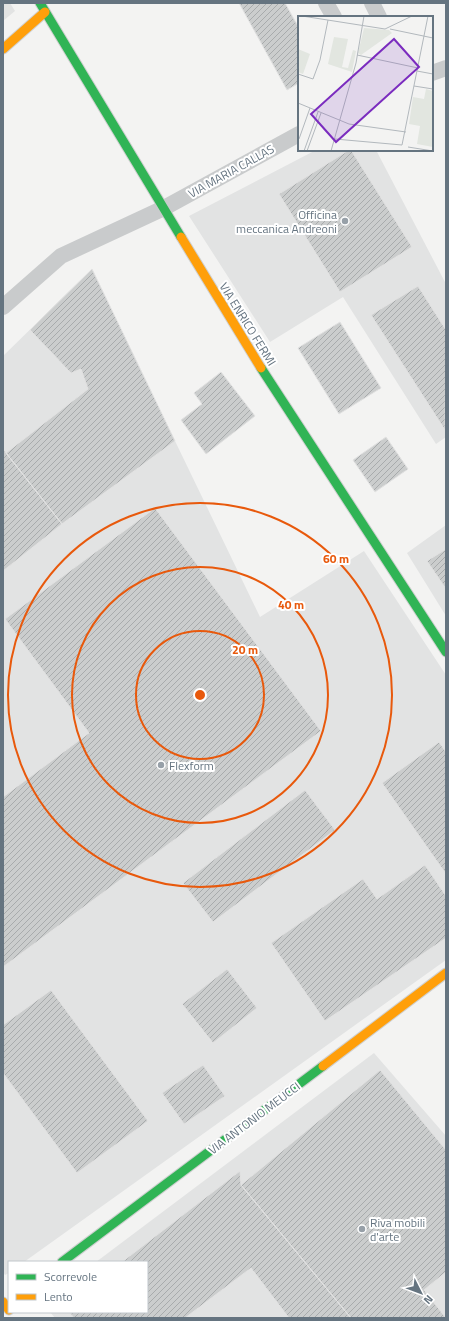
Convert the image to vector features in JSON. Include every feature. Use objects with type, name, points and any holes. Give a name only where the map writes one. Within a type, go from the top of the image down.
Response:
[{"type":"street","name":"VIA ENRICO FERMI","points":[[40,3],[251,353],[446,652]]},
{"type":"street","points":[[326,3],[333,16]]},
{"type":"street","points":[[372,3],[378,16]]},
{"type":"street","points":[[3,49],[45,12]]},
{"type":"street","points":[[433,73],[446,68]]},
{"type":"street","name":"VIA MARIA CALLAS","points":[[3,307],[61,256],[164,208],[298,135]]},
{"type":"street","name":"VIA ANTONIO MEUCCI","points":[[63,1261],[446,973]]},
{"type":"shaded area","points":[[3,3],[10,3],[15,11],[3,21]]},
{"type":"shaded area","points":[[314,151],[377,151],[446,284],[446,437],[436,444],[343,297],[270,342],[189,216]]},
{"type":"shaded area","points":[[92,269],[260,617],[364,551],[446,675],[446,960],[25,1261],[8,1261],[8,1274],[5,1275],[3,1272],[3,356]]},
{"type":"shaded area","points":[[446,525],[446,616],[407,553]]},
{"type":"shaded area","points":[[374,1053],[446,1136],[446,1318],[55,1318],[51,1313],[148,1313],[148,1261],[97,1261]]},
{"type":"building","points":[[239,3],[285,3],[298,26],[298,84],[287,90]]},
{"type":"building","name":"Officina meccanica Andreoni","points":[[347,151],[352,151],[412,247],[340,292],[279,194]]},
{"type":"building","points":[[92,269],[175,441],[62,524],[6,453],[88,389],[81,369],[71,373],[30,330]]},
{"type":"building","points":[[418,286],[446,330],[445,430],[371,315]]},
{"type":"building","points":[[340,322],[381,388],[339,414],[298,348]]},
{"type":"building","points":[[221,372],[255,416],[206,454],[181,420],[202,404],[194,393]]},
{"type":"building","points":[[386,437],[408,469],[375,492],[353,460]]},
{"type":"building","points":[[3,449],[62,524],[3,571]]},
{"type":"building","name":"Flexform","points":[[155,508],[321,731],[3,967],[3,797],[89,733],[5,619]]},
{"type":"building","points":[[446,549],[446,589],[427,561]]},
{"type":"building","points":[[439,742],[446,752],[446,874],[382,783]]},
{"type":"building","points":[[305,790],[335,830],[213,922],[183,883]]},
{"type":"building","points":[[425,865],[446,896],[446,938],[325,1021],[271,943],[363,879],[377,899]]},
{"type":"building","points":[[227,969],[257,1008],[213,1043],[182,1004]]},
{"type":"building","points":[[51,990],[148,1121],[77,1173],[3,1073],[3,1025]]},
{"type":"building","points":[[203,1065],[225,1096],[184,1124],[162,1093]]},
{"type":"building","name":"Riva mobili d'arte","points":[[380,1070],[446,1150],[446,1272],[424,1290],[446,1318],[351,1318],[241,1185]]},
{"type":"building","points":[[240,1171],[241,1185],[351,1318],[289,1318],[251,1268],[185,1318],[74,1318],[70,1313],[148,1313],[148,1261],[123,1261]]},
{"type":"traffic: fast","points":[[40,3],[181,237]]},
{"type":"traffic: fast","points":[[261,368],[446,652]]},
{"type":"traffic: fast","points":[[63,1261],[323,1066]]},
{"type":"traffic: slow","points":[[3,49],[45,12]]},
{"type":"traffic: slow","points":[[181,237],[261,368]]},
{"type":"traffic: slow","points":[[323,1066],[446,973]]},
{"type":"traffic: slow","points":[[3,1302],[8,1309]]},
{"type":"place","name":"Officina meccanica Andreoni","points":[[345,221]]},
{"type":"place","name":"Flexform","points":[[161,765]]},
{"type":"place","name":"Riva mobili d'arte","points":[[362,1229]]}]
